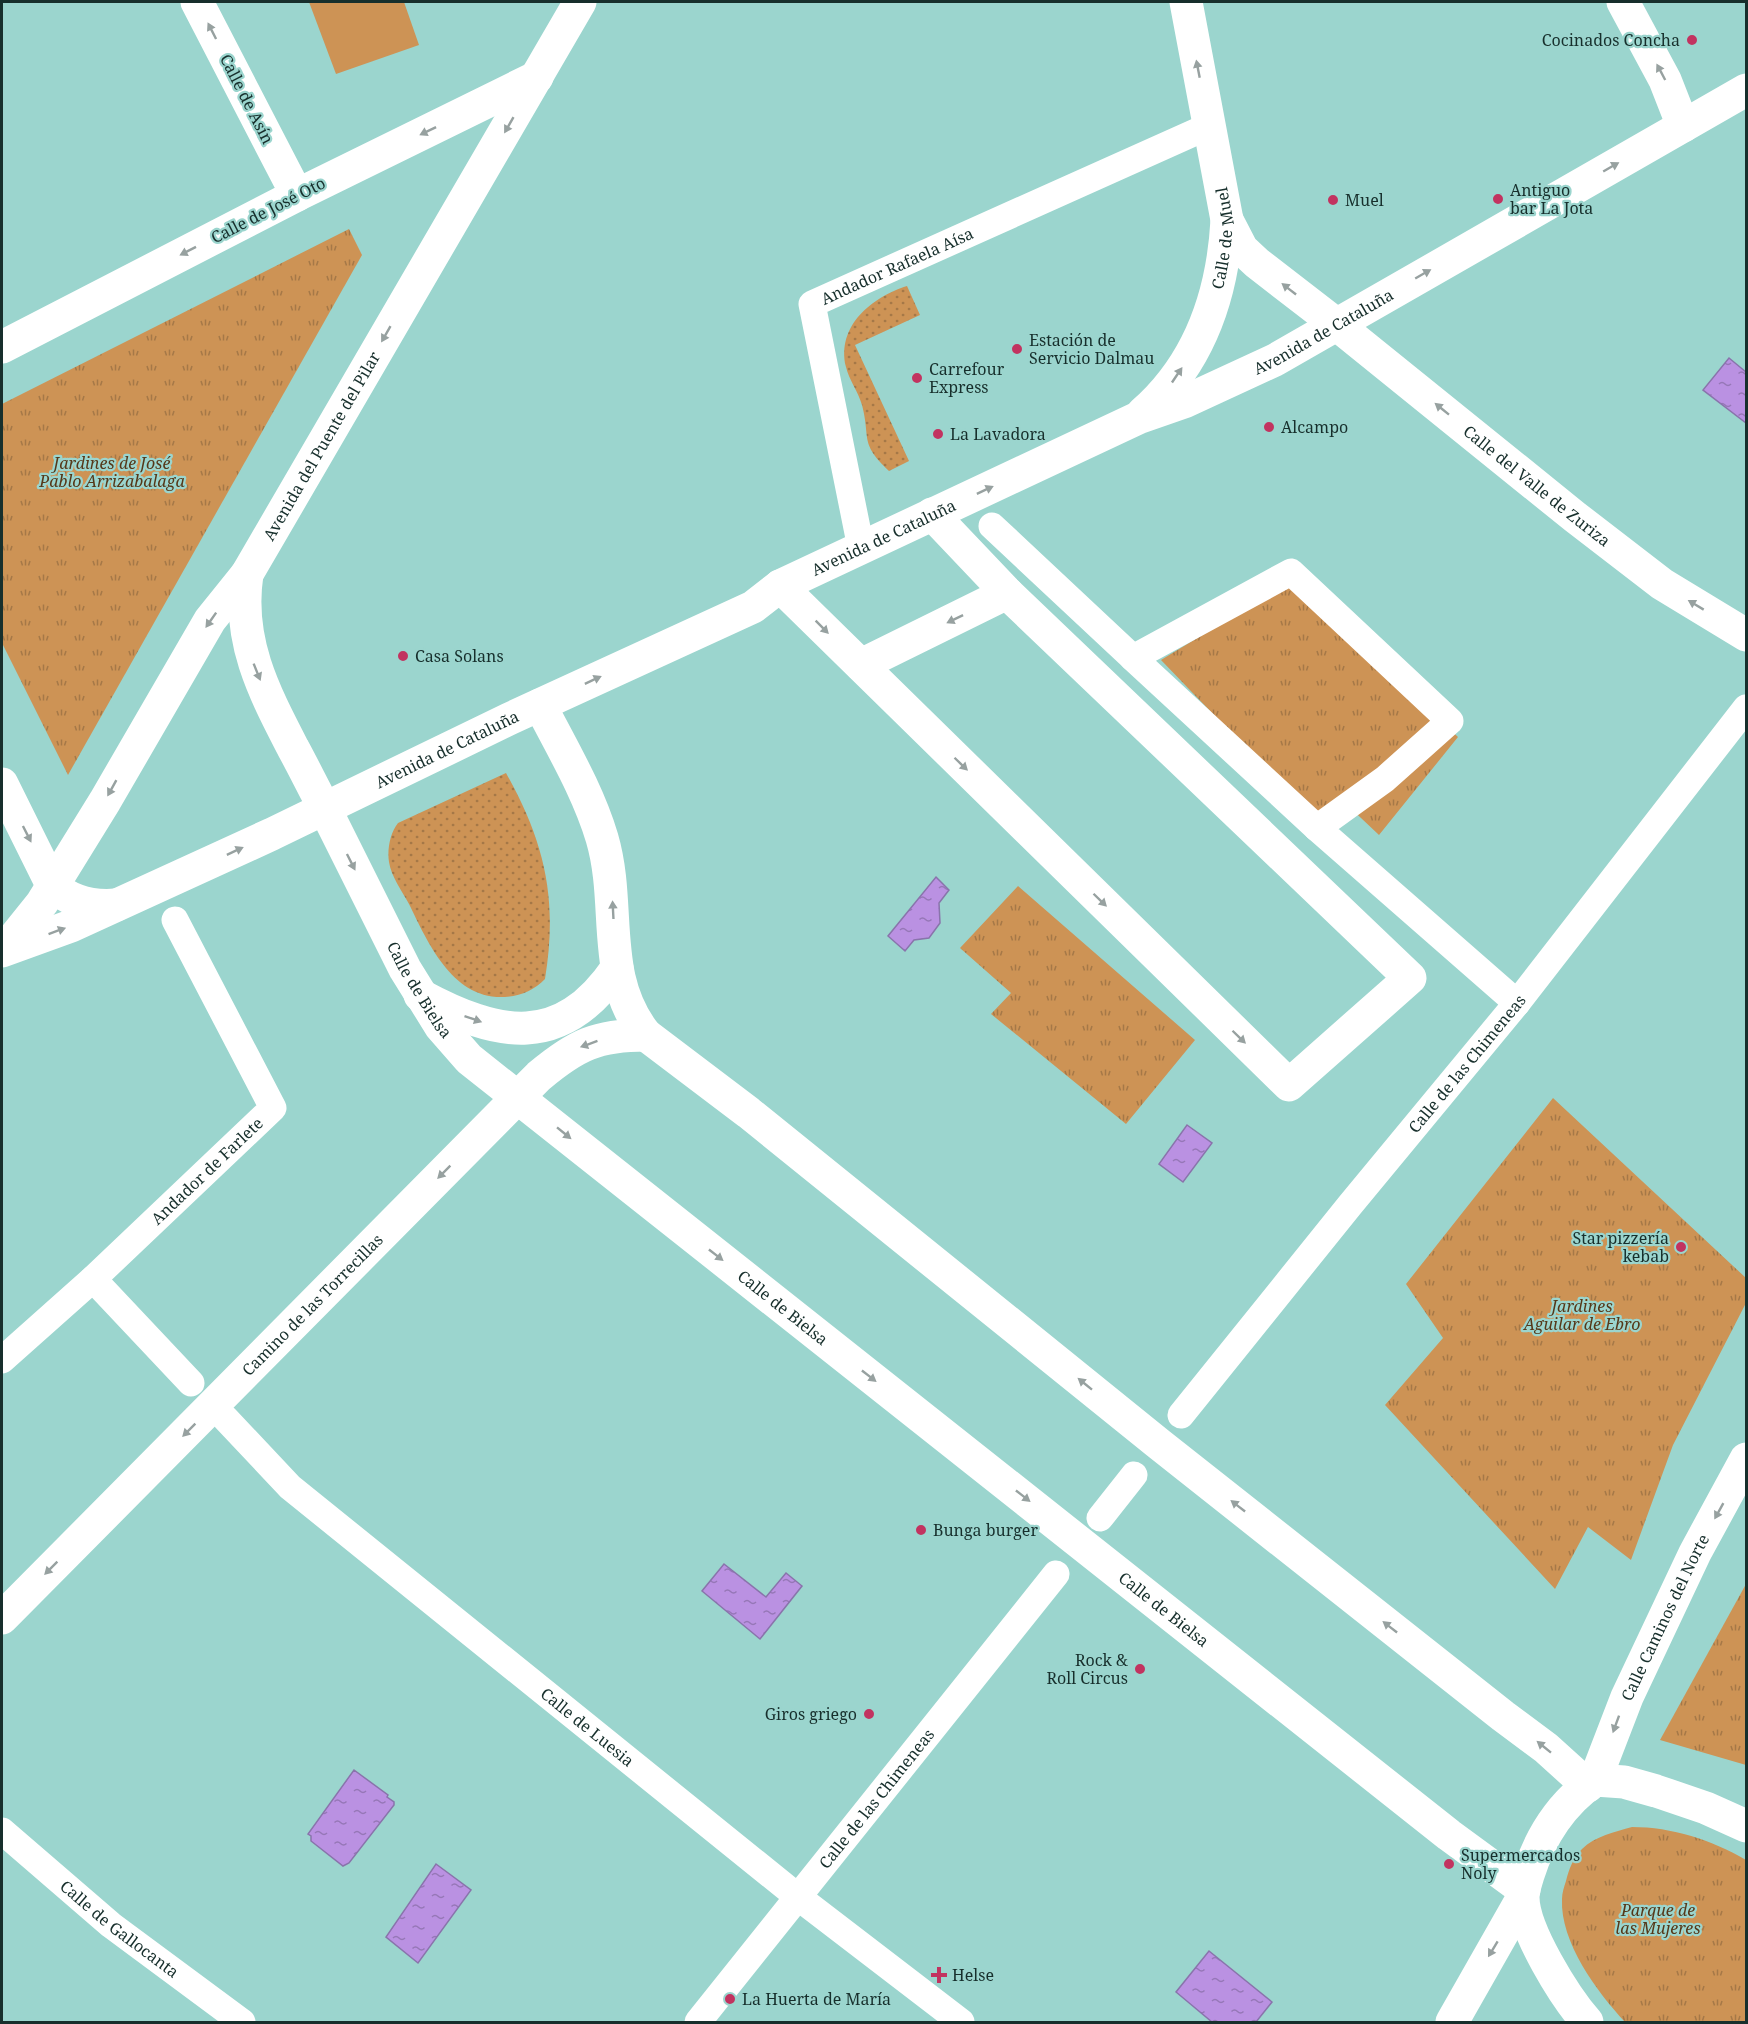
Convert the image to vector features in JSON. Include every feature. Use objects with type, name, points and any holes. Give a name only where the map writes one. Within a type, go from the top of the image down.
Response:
[{"type":"street","name":"Calle de Asín","points":[[197,2],[297,195]]},
{"type":"street","name":"Avenida del Puente del Pilar","points":[[52,885],[105,801],[210,620],[247,574],[580,2]]},
{"type":"street","name":"Calle de Muel","points":[[1138,418],[1158,400],[1175,379],[1205,328],[1214,302],[1226,248],[1227,220],[1186,2]]},
{"type":"street","points":[[1623,2],[1665,80],[1683,126]]},
{"type":"street","name":"Calle de José Oto","points":[[2,347],[297,195],[537,77]]},
{"type":"street","name":"Avenida de Cataluña","points":[[2,951],[71,926],[325,809],[540,705],[753,607],[780,586],[932,514],[1138,418],[1184,402],[1275,360],[1746,90]]},
{"type":"street","name":"Andador Rafaela Aísa","points":[[861,548],[812,304],[1209,126]]},
{"type":"street","name":"Calle del Valle de Zuriza","points":[[1227,220],[1242,249],[1257,263],[1662,584],[1746,635]]},
{"type":"street","points":[[780,586],[1288,1085],[1410,978],[1007,593],[932,514]]},
{"type":"street","points":[[992,526],[1317,828],[1517,1003]]},
{"type":"street","points":[[1133,658],[1291,572],[1450,721],[1385,778],[1317,828]]},
{"type":"street","name":"Calle de Bielsa","points":[[247,574],[244,594],[246,631],[252,660],[271,705],[400,959],[420,995],[455,1045],[517,1098],[1523,1894]]},
{"type":"street","points":[[861,666],[1007,593]]},
{"type":"street","points":[[540,705],[580,782],[602,837],[609,866],[620,986],[634,1020],[646,1035],[749,1113],[1159,1444],[1495,1710],[1592,1783]]},
{"type":"street","name":"Calle de las Chimeneas","points":[[1181,1415],[1517,1003],[1746,708]]},
{"type":"street","points":[[2,784],[52,885],[74,900],[88,904],[116,905]]},
{"type":"street","name":"Avenida de Cataluña","points":[[2,951],[30,920],[52,885]]},
{"type":"street","name":"Andador de Farlete","points":[[2,1360],[93,1279],[273,1108],[175,920]]},
{"type":"street","points":[[420,995],[473,1020],[499,1027],[549,1025],[582,1007],[599,993],[617,968]]},
{"type":"street","name":"Camino de las Torrecillas","points":[[2,1618],[517,1098],[556,1062],[582,1046],[604,1038],[646,1035]]},
{"type":"street","points":[[93,1279],[191,1383]]},
{"type":"street","name":"Calle de Luesia","points":[[225,1418],[290,1487],[798,1897],[961,2022]]},
{"type":"street","name":"Calle Caminos del Norte","points":[[1592,1783],[1627,1697],[1695,1553],[1746,1459]]},
{"type":"street","points":[[1100,1518],[1134,1475]]},
{"type":"street","name":"Calle de las Chimeneas","points":[[698,2022],[1056,1574]]},
{"type":"street","points":[[1452,2022],[1523,1894],[1533,1859],[1554,1821],[1569,1801],[1592,1783],[1624,1782],[1707,1808],[1746,1826]]},
{"type":"street","name":"Calle de Gallocanta","points":[[2,1831],[111,1925],[242,2022]]},
{"type":"street","points":[[1523,1894],[1540,1952],[1587,2022]]},
{"type":"green space","points":[[309,2],[404,2],[419,45],[336,74]]},
{"type":"green space","name":"Jardines de José Pablo Arrizabalaga","points":[[349,229],[362,255],[68,775],[2,643],[2,404]]},
{"type":"green space","points":[[907,286],[920,315],[855,345],[909,461],[889,471],[870,447],[862,405],[847,372],[844,352],[846,339],[860,315],[881,298]]},
{"type":"green space","points":[[1293,580],[1458,737],[1379,835],[1343,801],[1316,821],[1161,660]]},
{"type":"green space","points":[[506,773],[530,823],[539,848],[549,897],[550,923],[545,979],[527,992],[505,997],[487,995],[471,989],[445,966],[434,951],[394,878],[388,852],[391,837],[398,823]]},
{"type":"green space","points":[[1018,886],[1195,1040],[1126,1124],[991,1014],[1011,993],[960,948]]},
{"type":"green space","name":"Jardines Aguilar de Ebro","points":[[1553,1098],[1746,1278],[1746,1303],[1673,1445],[1631,1560],[1588,1527],[1555,1589],[1385,1405],[1443,1338],[1406,1284]]},
{"type":"green space","points":[[1746,1584],[1746,1765],[1660,1740]]},
{"type":"green space","name":"Parque de las Mujeres","points":[[1632,1827],[1662,1829],[1691,1836],[1719,1846],[1746,1860],[1746,2022],[1625,2022],[1603,1996],[1582,1965],[1567,1932],[1563,1915],[1562,1894],[1570,1868],[1576,1856],[1593,1841]]},
{"type":"water","points":[[1729,358],[1746,372],[1746,423],[1703,390]]},
{"type":"water","points":[[936,877],[949,890],[939,903],[940,923],[929,938],[914,940],[905,951],[888,936]]},
{"type":"water","points":[[1187,1125],[1212,1143],[1183,1182],[1159,1164]]},
{"type":"water","points":[[724,1564],[766,1597],[786,1573],[802,1586],[760,1639],[702,1591]]},
{"type":"water","points":[[354,1770],[388,1795],[387,1797],[394,1802],[394,1805],[349,1863],[343,1866],[311,1841],[311,1836],[308,1834]]},
{"type":"water","points":[[436,1864],[471,1890],[418,1963],[386,1937]]},
{"type":"water","points":[[1209,1951],[1272,2002],[1256,2022],[1212,2022],[1176,1992]]},
{"type":"place","name":"Cocinados Concha","points":[[1692,40]]},
{"type":"place","name":"Antiguo bar La Jota","points":[[1498,199]]},
{"type":"place","name":"Muel","points":[[1333,200]]},
{"type":"place","name":"Estación de Servicio Dalmau","points":[[1017,349]]},
{"type":"place","name":"Carrefour Express","points":[[917,378]]},
{"type":"place","name":"Alcampo","points":[[1269,427]]},
{"type":"place","name":"La Lavadora","points":[[938,434]]},
{"type":"place","name":"Casa Solans","points":[[403,656]]},
{"type":"place","name":"Star pizzería kebab","points":[[1681,1247]]},
{"type":"place","name":"Bunga burger","points":[[921,1530]]},
{"type":"place","name":"Rock & Roll Circus","points":[[1140,1669]]},
{"type":"place","name":"Giros griego","points":[[869,1714]]},
{"type":"place","name":"Supermercados Noly","points":[[1449,1864]]},
{"type":"place","name":"Helse","points":[[939,1975]]},
{"type":"place","name":"La Huerta de María","points":[[730,1999]]}]
